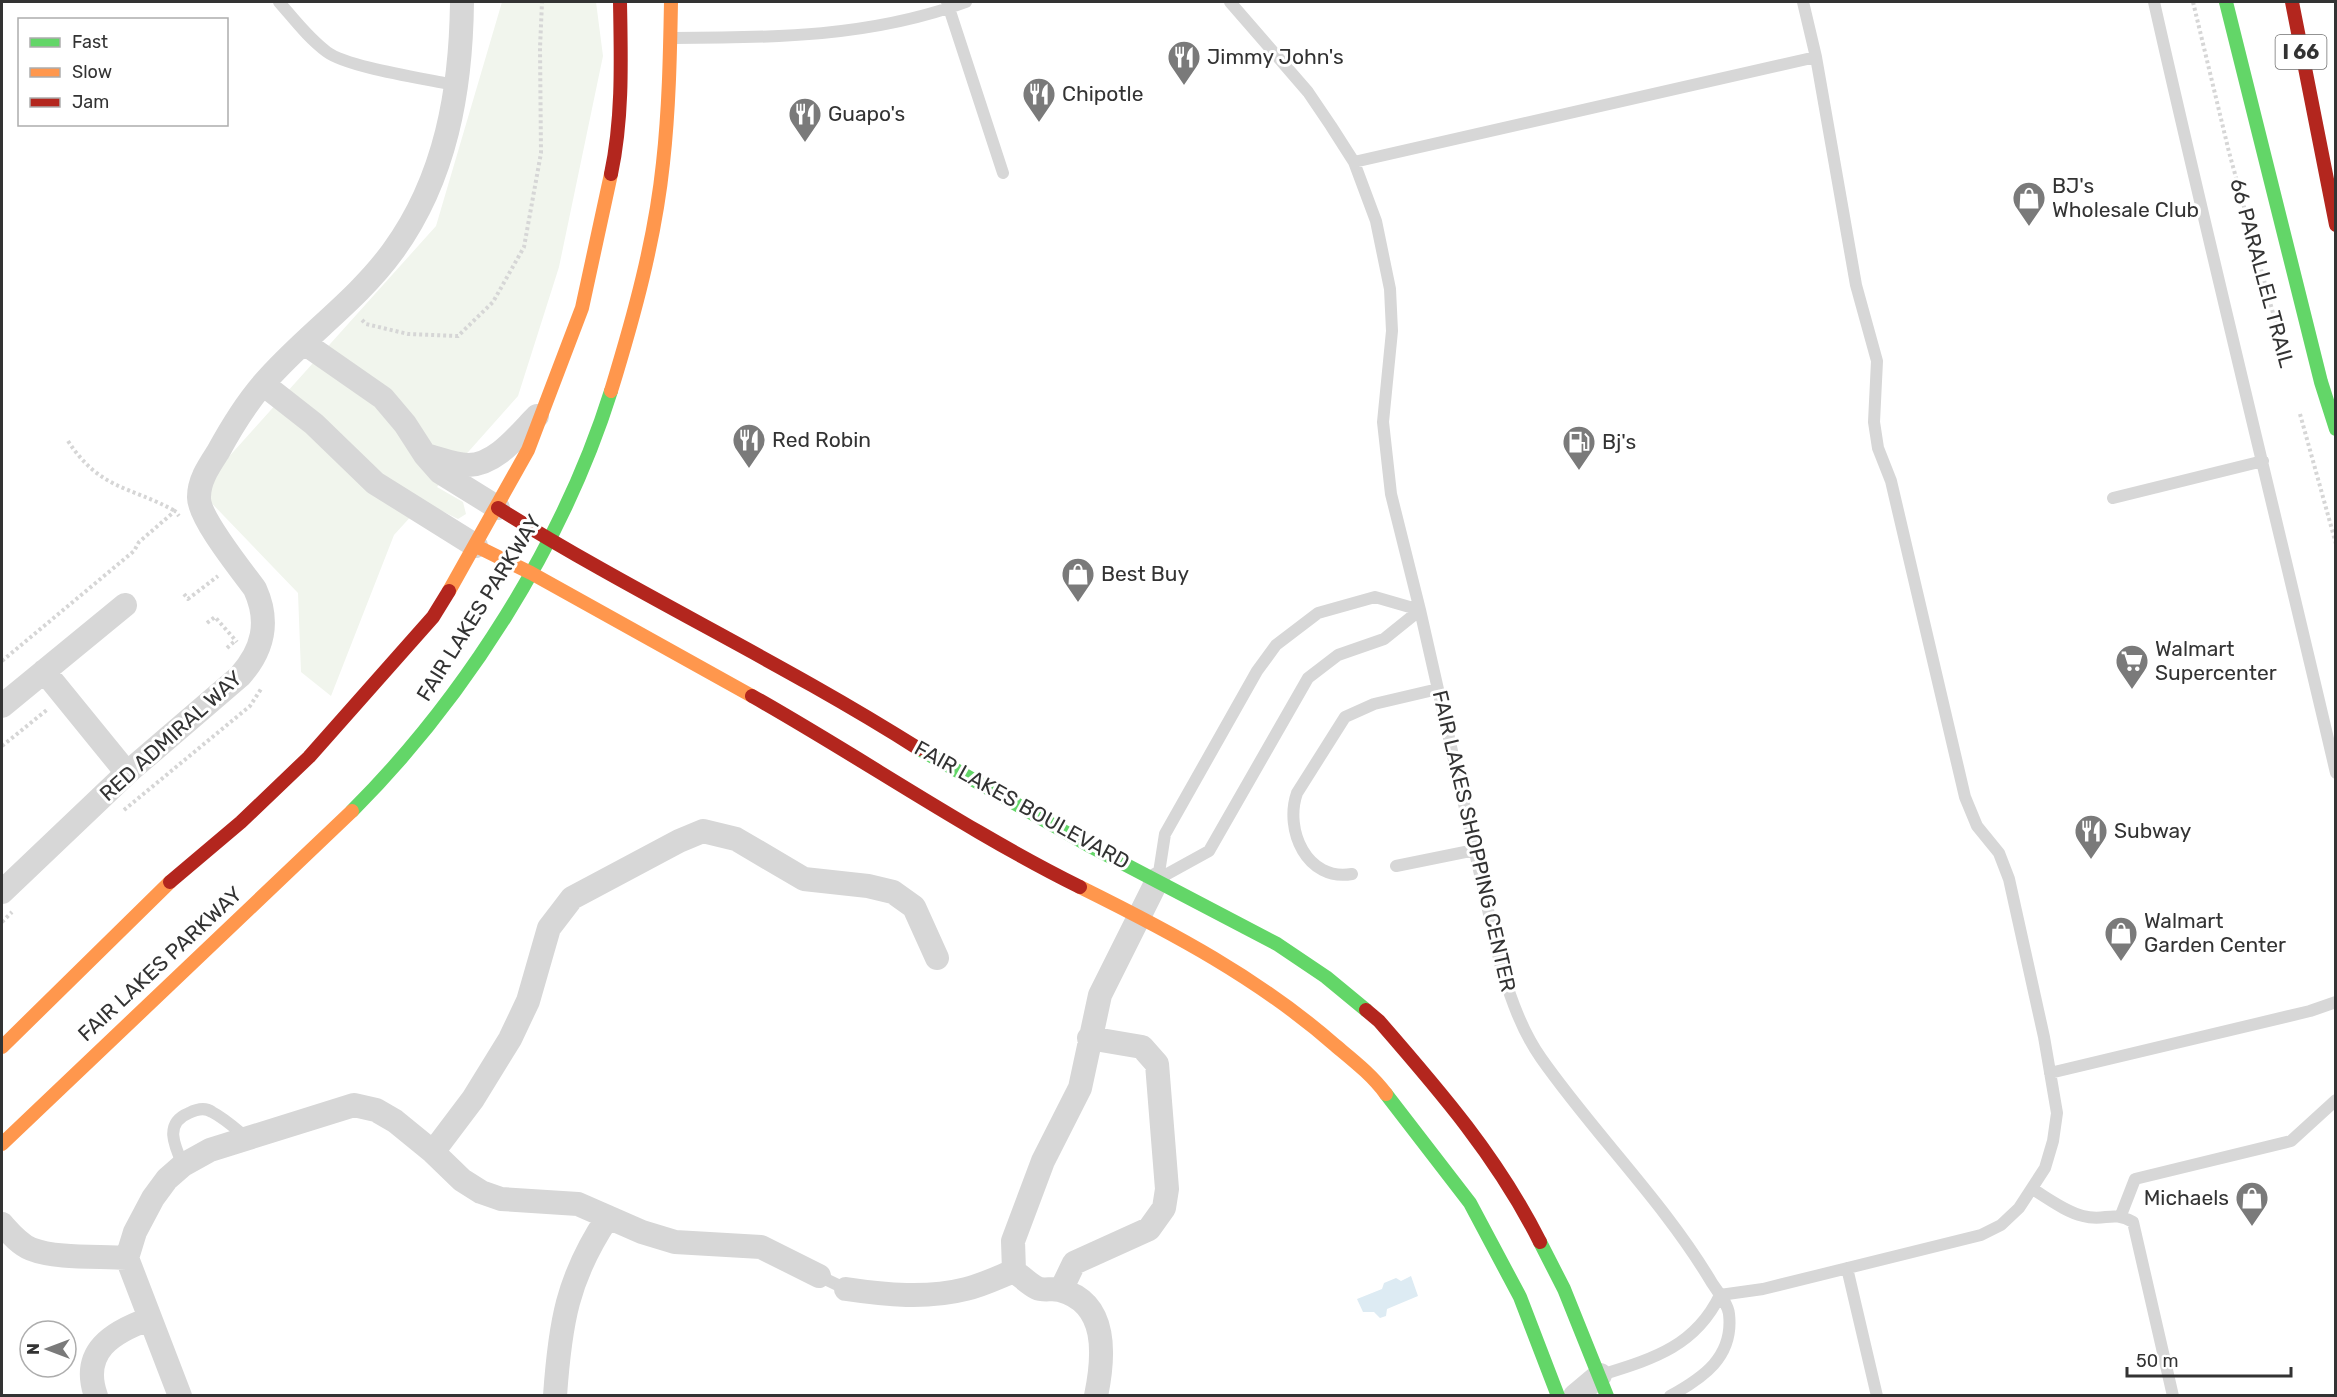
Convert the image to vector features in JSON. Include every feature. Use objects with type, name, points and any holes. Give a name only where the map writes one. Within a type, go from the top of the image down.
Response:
[{"type":"main road","name":"FAIR LAKES PARKWAY","points":[[2,1047],[189,864],[241,822],[317,748],[433,617],[476,546],[528,450],[582,308],[615,154],[621,67],[620,2]]},
{"type":"main road","name":"FAIR LAKES PARKWAY","points":[[2,1144],[231,924],[281,881],[390,772],[443,711],[531,573],[580,475],[612,392],[645,280],[659,200],[671,38],[671,2]]},
{"type":"main road","points":[[2226,2],[2321,382],[2336,429]]},
{"type":"main road","name":"I 66","points":[[2292,2],[2336,225]]},
{"type":"main road","name":"FAIR LAKES BOULEVARD","points":[[498,508],[549,540],[843,700],[925,753],[1088,845],[1158,879],[1277,944],[1326,977],[1379,1021],[1472,1130],[1517,1195],[1564,1289],[1604,1385]]},
{"type":"main road","name":"FAIR LAKES BOULEVARD","points":[[476,546],[531,573],[823,736],[906,789],[1076,885],[1139,916],[1254,981],[1309,1022],[1376,1081],[1470,1203],[1520,1297],[1558,1395]]},
{"type":"street","points":[[263,384],[346,303],[393,251],[421,204],[440,161],[458,86],[462,2]]},
{"type":"street","name":"FAIR LAKES BOULEVARD","points":[[304,343],[383,398],[440,472],[498,508]]},
{"type":"street","name":"FAIR LAKES BOULEVARD","points":[[263,384],[314,424],[375,483],[476,546]]},
{"type":"street","name":"RED ADMIRAL WAY","points":[[2,892],[127,772],[240,676],[253,661],[261,643],[264,618],[261,603],[255,589],[201,510],[199,490],[205,473],[238,417],[263,384]]},
{"type":"street","points":[[425,455],[468,465],[486,461],[508,446],[545,408]]},
{"type":"street","points":[[2,706],[124,605]]},
{"type":"street","points":[[44,671],[127,772]]},
{"type":"street","points":[[433,1152],[473,1099],[510,1039],[528,1001],[549,928],[572,898],[679,841],[703,831],[736,839],[804,879],[868,886],[893,892],[914,907],[938,958]]},
{"type":"street","points":[[1014,1271],[1013,1241],[1043,1161],[1080,1089],[1089,1038],[1100,995],[1158,879]]},
{"type":"street","points":[[1061,1290],[1074,1263],[1149,1229],[1164,1208],[1167,1189],[1158,1064],[1142,1047],[1089,1038]]},
{"type":"street","points":[[180,1395],[127,1258],[135,1232],[153,1198],[166,1179],[183,1165],[210,1150],[354,1105],[376,1110],[395,1121],[433,1152],[462,1180],[481,1192],[501,1199],[578,1204],[642,1232],[675,1242],[761,1247],[819,1276]]},
{"type":"street","points":[[555,1395],[559,1333],[570,1287],[591,1242],[608,1217]]},
{"type":"street","points":[[2,1224],[20,1242],[31,1249],[48,1253],[127,1258]]},
{"type":"street","points":[[846,1289],[884,1295],[918,1296],[966,1289],[1014,1271]]},
{"type":"street","points":[[1014,1271],[1037,1288],[1061,1290],[1088,1306],[1098,1328],[1103,1359],[1096,1395]]},
{"type":"street","points":[[96,1395],[92,1384],[93,1365],[102,1345],[123,1329],[149,1319]]},
{"type":"street","points":[[1575,1395],[1604,1385]]},
{"type":"lane","points":[[279,2],[311,39],[329,54],[379,69],[458,86]]},
{"type":"lane","points":[[671,38],[790,36],[845,31],[901,22],[948,5],[966,2]]},
{"type":"lane","name":"FAIR LAKES SHOPPING CENTER","points":[[1230,2],[1308,92],[1354,162],[1376,221],[1390,289],[1392,331],[1383,422],[1390,494],[1420,610],[1501,967],[1515,1012],[1540,1057],[1695,1253],[1729,1311],[1727,1345],[1719,1360],[1703,1376],[1670,1395]]},
{"type":"lane","points":[[1604,1385],[1675,1348],[1710,1315],[1720,1295],[1763,1289],[1981,1235],[2001,1225],[2034,1190],[2045,1168],[2054,1141],[2057,1113],[2009,879],[1999,853],[1977,825],[1965,797],[1892,481],[1878,448],[1874,422],[1877,361],[1856,285],[1816,57],[1803,2]]},
{"type":"lane","points":[[2154,2],[2214,265],[2263,461],[2336,773]]},
{"type":"lane","points":[[948,5],[1003,173]]},
{"type":"lane","points":[[1354,162],[1816,57]]},
{"type":"lane","points":[[2113,498],[2263,461]]},
{"type":"lane","points":[[1158,879],[1165,834],[1257,671],[1276,645],[1318,613],[1375,597],[1420,610]]},
{"type":"lane","points":[[1158,879],[1209,851],[1308,678],[1338,656],[1384,639],[1420,610]]},
{"type":"lane","points":[[1353,874],[1341,876],[1324,872],[1307,858],[1292,823],[1292,806],[1297,793],[1345,717],[1374,705],[1438,689]]},
{"type":"lane","points":[[1396,866],[1475,850]]},
{"type":"lane","points":[[2050,1073],[2310,1011],[2336,1002]]},
{"type":"lane","points":[[2121,1215],[2135,1179],[2291,1141],[2336,1100]]},
{"type":"lane","points":[[183,1165],[172,1137],[173,1125],[190,1112],[198,1109],[210,1110],[247,1138]]},
{"type":"lane","points":[[2034,1190],[2081,1216],[2094,1218],[2121,1215],[2133,1222],[2173,1395]]},
{"type":"lane","points":[[1847,1268],[1877,1395]]},
{"type":"lane","points":[[819,1276],[846,1289]]},
{"type":"path","points":[[346,303],[366,324],[408,334],[458,336],[493,302],[524,247],[541,153],[542,2]]},
{"type":"path","name":"66 PARALLEL TRAIL","points":[[2193,2],[2229,152],[2282,346]]},
{"type":"path","points":[[2297,403],[2336,544]]},
{"type":"path","points":[[68,441],[78,456],[112,485],[175,511],[186,523]]},
{"type":"path","points":[[2,661],[134,551],[139,542],[175,511]]},
{"type":"path","points":[[184,594],[188,599],[226,570]]},
{"type":"path","points":[[209,573],[214,578]]},
{"type":"path","points":[[207,623],[216,617],[240,645]]},
{"type":"path","points":[[227,648],[236,640]]},
{"type":"path","points":[[2,746],[50,707]]},
{"type":"shaded area","points":[[502,2],[596,2],[603,56],[559,267],[518,396],[437,487],[463,502],[466,514],[458,519],[424,502],[394,535],[331,696],[301,672],[298,593],[199,490],[436,226]]},
{"type":"shaded area","points":[[1411,1276],[1418,1296],[1387,1309],[1386,1316],[1380,1318],[1374,1312],[1363,1312],[1357,1299],[1382,1289],[1384,1283],[1396,1278],[1401,1281]]},
{"type":"traffic: fast","points":[[2226,2],[2321,382],[2336,429]]},
{"type":"traffic: fast","points":[[352,811],[394,767],[433,719],[471,669],[506,616],[538,561],[566,505],[591,448],[611,391]]},
{"type":"traffic: fast","points":[[919,749],[1088,845],[1277,944],[1326,977],[1366,1010]]},
{"type":"traffic: fast","points":[[1386,1094],[1470,1203],[1520,1297],[1558,1396]]},
{"type":"traffic: fast","points":[[1540,1242],[1564,1289],[1607,1396]]},
{"type":"traffic: slow","points":[[611,391],[643,278],[655,221],[668,103],[671,2]]},
{"type":"traffic: slow","points":[[449,591],[528,450],[582,308],[611,174]]},
{"type":"traffic: slow","points":[[476,546],[531,573],[752,696]]},
{"type":"traffic: slow","points":[[2,1144],[352,811]]},
{"type":"traffic: slow","points":[[2,1047],[170,882]]},
{"type":"traffic: slow","points":[[1080,887],[1181,939],[1246,978],[1307,1022],[1362,1068],[1386,1094]]},
{"type":"traffic: jam","points":[[611,174],[618,132],[621,67],[620,2]]},
{"type":"traffic: jam","points":[[2292,2],[2336,225]]},
{"type":"traffic: jam","points":[[498,508],[602,570],[815,687],[919,749]]},
{"type":"traffic: jam","points":[[170,882],[241,822],[309,757],[433,617],[449,591]]},
{"type":"traffic: jam","points":[[752,696],[997,842],[1080,887]]},
{"type":"traffic: jam","points":[[1366,1010],[1402,1047],[1467,1126],[1506,1182],[1540,1242]]},
{"type":"place","name":"Jimmy John's","points":[[1184,86]]},
{"type":"place","name":"Chipotle","points":[[1039,123]]},
{"type":"place","name":"Guapo's","points":[[805,143]]},
{"type":"place","name":"BJ's Wholesale Club","points":[[2029,227]]},
{"type":"place","name":"Red Robin","points":[[749,469]]},
{"type":"place","name":"Bj's","points":[[1579,471]]},
{"type":"place","name":"Best Buy","points":[[1078,603]]},
{"type":"place","name":"Walmart Supercenter","points":[[2132,690]]},
{"type":"place","name":"Subway","points":[[2091,860]]},
{"type":"place","name":"Walmart Garden Center","points":[[2121,962]]},
{"type":"place","name":"Michaels","points":[[2252,1227]]}]
